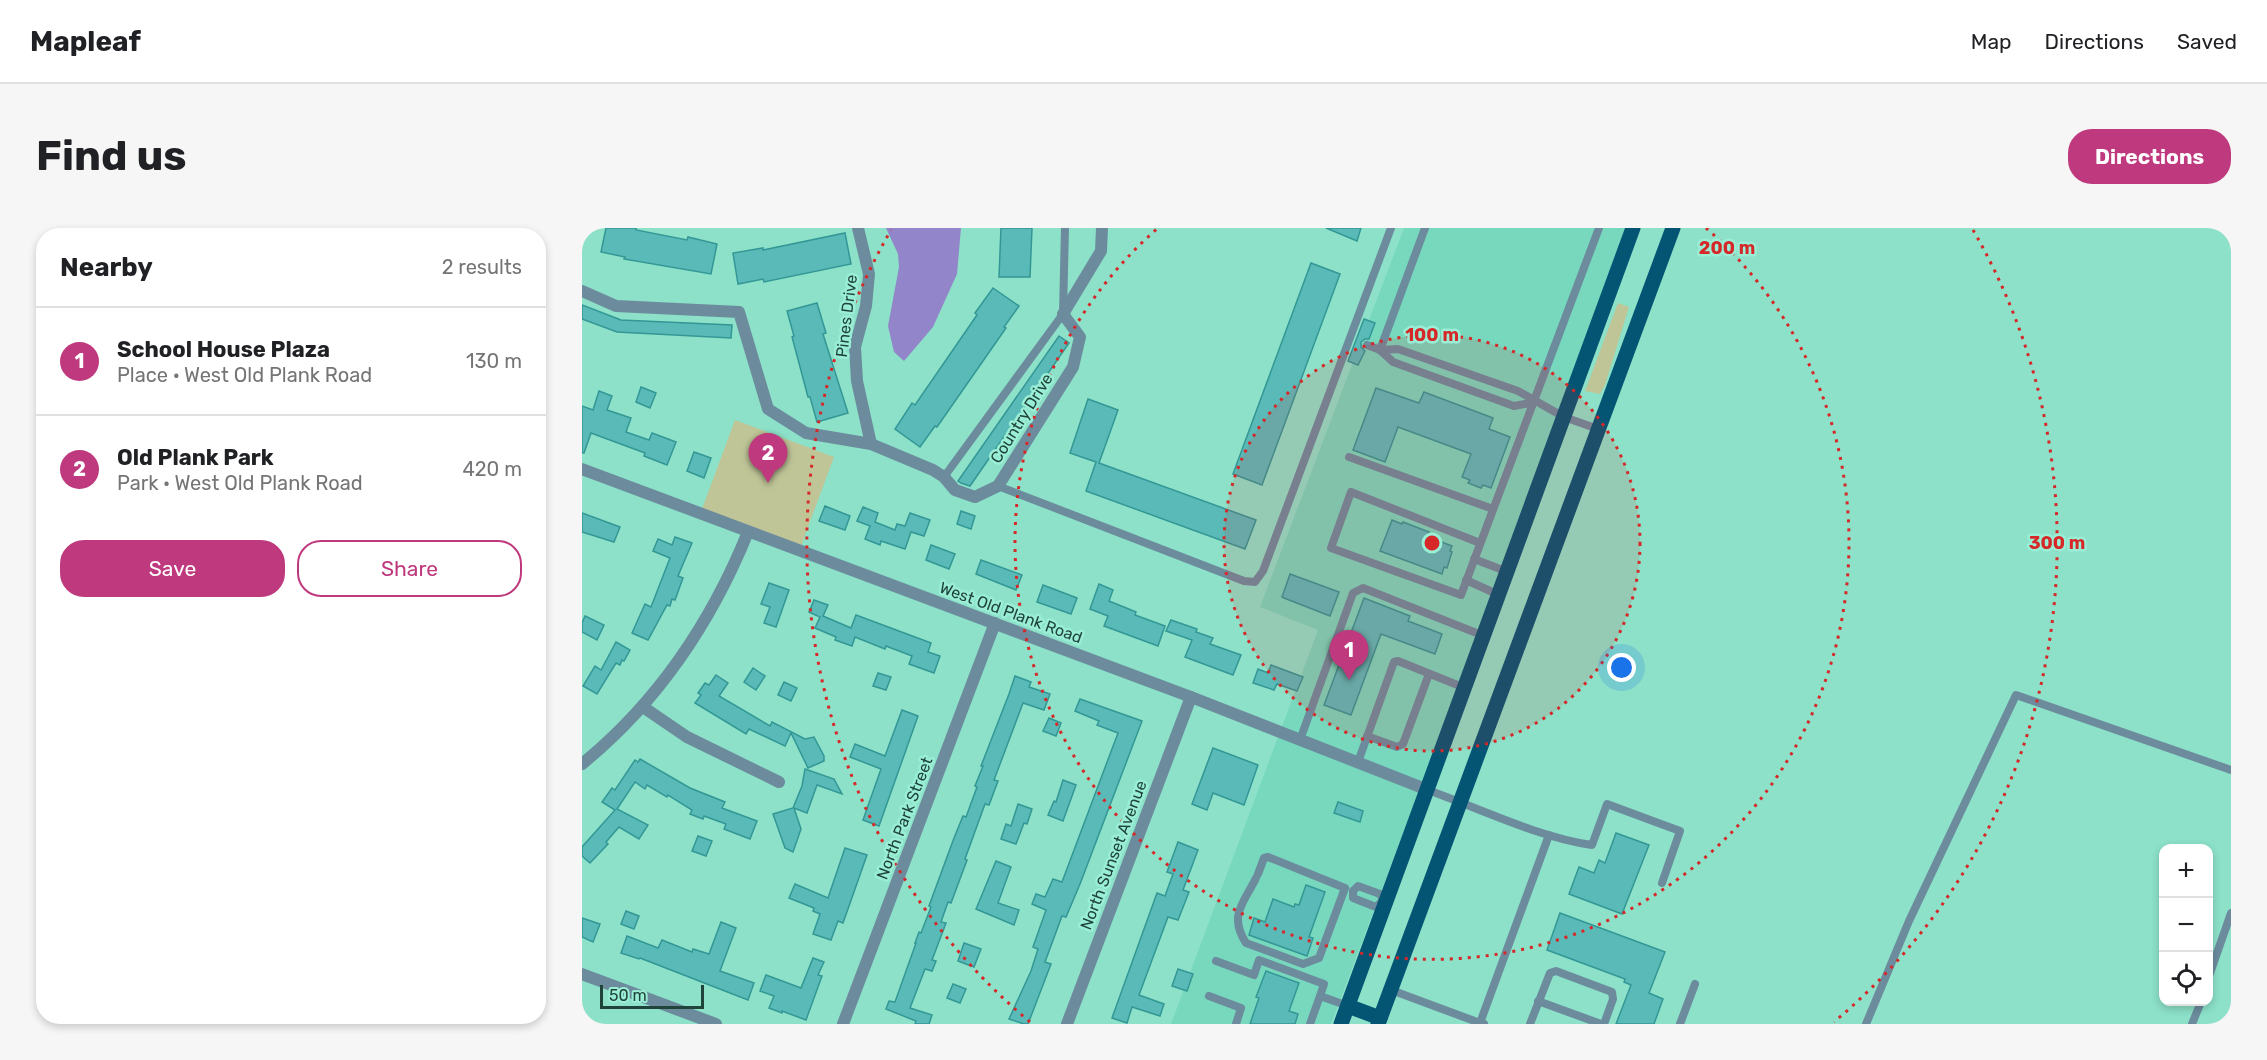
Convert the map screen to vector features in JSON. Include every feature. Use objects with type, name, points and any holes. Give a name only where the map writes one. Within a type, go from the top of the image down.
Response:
[{"type":"main road","points":[[1341,1024],[1633,228]]},
{"type":"main road","points":[[1348,1006],[1379,1021],[1673,228]]},
{"type":"street","name":"Pines Drive","points":[[858,228],[869,274],[866,306],[855,347],[857,381],[871,444]]},
{"type":"street","points":[[1063,314],[1101,251],[1102,228]]},
{"type":"street","name":"Country Drive","points":[[582,291],[616,306],[739,312],[768,409],[806,433],[871,444],[933,470],[944,477],[955,490],[975,496],[998,486],[1073,367],[1080,337],[1063,314]]},
{"type":"street","name":"West Old Plank Road","points":[[582,469],[1191,697],[1428,790]]},
{"type":"street","points":[[582,764],[643,706],[667,678],[695,637],[732,572],[748,532]]},
{"type":"street","name":"North Park Street","points":[[843,1024],[994,623]]},
{"type":"street","name":"North Sunset Avenue","points":[[1067,1024],[1191,697]]},
{"type":"street","points":[[643,706],[687,736],[779,782]]},
{"type":"street","points":[[582,974],[716,1024]]},
{"type":"lane","points":[[944,477],[1063,314],[1065,228]]},
{"type":"lane","points":[[998,486],[1244,581],[1255,582],[1263,571],[1353,340],[1391,228]]},
{"type":"lane","points":[[1380,350],[1425,228]]},
{"type":"lane","points":[[1480,543],[1351,492],[1330,548],[1461,595],[1599,228]]},
{"type":"lane","points":[[1367,345],[1380,350],[1393,362],[1514,406],[1535,402]]},
{"type":"lane","points":[[1380,350],[1398,349],[1518,391],[1564,417],[1598,429]]},
{"type":"lane","points":[[1448,382],[1453,368]]},
{"type":"lane","points":[[1349,457],[1493,509]]},
{"type":"lane","points":[[1474,559],[1508,572]]},
{"type":"lane","points":[[1466,580],[1499,595]]},
{"type":"lane","points":[[1300,740],[1353,593],[1363,588],[1484,636]]},
{"type":"lane","points":[[1358,762],[1394,662],[1398,661],[1465,688]]},
{"type":"lane","points":[[1367,736],[1396,747],[1403,744],[1429,674]]},
{"type":"lane","points":[[1866,1024],[1909,921],[2016,695],[2231,770]]},
{"type":"lane","points":[[1428,790],[1549,835],[1592,845],[1607,804],[1680,831],[1662,883]]},
{"type":"lane","points":[[1390,990],[1482,1023],[1549,835]]},
{"type":"lane","points":[[1349,889],[1319,958],[1303,964],[1246,943],[1242,936],[1237,918],[1241,904],[1264,858],[1268,857],[1349,889],[1358,886],[1380,894],[1384,902],[1376,907],[1353,898],[1349,889]]},
{"type":"lane","points":[[2213,965],[2231,913]]},
{"type":"lane","points":[[1216,961],[1254,975],[1259,960],[1324,984],[1310,1024]]},
{"type":"lane","points":[[1530,1024],[1538,1001],[1550,973],[1556,971],[1612,992],[1613,999],[1603,1024],[1538,1001]]},
{"type":"lane","points":[[1680,1024],[1695,984]]},
{"type":"lane","points":[[1209,996],[1241,1008],[1236,1024]]},
{"type":"lane","points":[[1320,996],[1348,1006]]},
{"type":"lane","points":[[2192,1024],[2199,1006]]},
{"type":"shaded area","points":[[886,228],[961,228],[957,274],[933,327],[904,361],[894,352],[888,326],[899,267],[898,254]]},
{"type":"shaded area","points":[[1404,228],[1626,228],[1456,693],[1331,1024],[1171,1024],[1318,630],[1260,607]]},
{"type":"shaded area","points":[[1618,303],[1629,307],[1605,385],[1600,394],[1585,391]]},
{"type":"shaded area","points":[[735,420],[834,457],[801,546],[702,509]]},
{"type":"building","points":[[606,228],[636,228],[636,230],[687,240],[688,237],[717,244],[711,274],[624,259],[625,257],[601,252]]},
{"type":"building","points":[[1001,228],[1032,228],[1030,277],[999,277]]},
{"type":"building","points":[[1326,228],[1361,228],[1357,241]]},
{"type":"building","points":[[845,233],[851,264],[764,282],[763,279],[738,284],[733,253],[763,248],[763,250]]},
{"type":"building","points":[[1311,263],[1340,274],[1262,485],[1233,474]]},
{"type":"building","points":[[993,288],[1019,306],[937,427],[935,426],[920,447],[895,429],[912,403],[915,405]]},
{"type":"building","points":[[817,303],[826,333],[823,334],[848,413],[817,422],[810,397],[808,397],[787,311]]},
{"type":"building","points":[[582,305],[621,320],[732,325],[731,338],[617,332],[582,319]]},
{"type":"building","points":[[1364,319],[1375,323],[1369,339],[1361,342],[1361,347],[1365,351],[1358,365],[1348,361]]},
{"type":"building","points":[[1059,336],[1069,343],[970,486],[958,481]]},
{"type":"building","points":[[641,387],[656,393],[650,408],[636,402]]},
{"type":"building","points":[[1376,388],[1419,403],[1424,392],[1493,418],[1489,429],[1510,437],[1491,488],[1483,485],[1481,488],[1468,483],[1470,480],[1462,477],[1471,454],[1398,427],[1385,462],[1353,450]]},
{"type":"building","points":[[599,391],[612,396],[607,410],[631,418],[626,432],[649,440],[652,433],[676,442],[667,465],[644,456],[645,453],[591,433],[584,453],[582,453],[582,406],[593,410]]},
{"type":"building","points":[[1088,399],[1118,410],[1099,463],[1256,520],[1245,549],[1086,491],[1096,462],[1070,453]]},
{"type":"building","points":[[694,452],[711,458],[704,478],[687,471]]},
{"type":"building","points":[[825,506],[850,516],[845,530],[819,521]]},
{"type":"building","points":[[863,507],[878,513],[875,522],[895,530],[897,524],[905,526],[910,513],[930,520],[924,536],[911,532],[905,549],[881,541],[880,545],[865,539],[870,526],[857,521]]},
{"type":"building","points":[[961,511],[975,516],[971,529],[957,524]]},
{"type":"building","points":[[582,513],[620,527],[614,542],[582,532]]},
{"type":"building","points":[[1392,520],[1429,532],[1428,537],[1452,546],[1447,568],[1444,567],[1442,574],[1380,551]]},
{"type":"building","points":[[675,537],[692,543],[678,576],[683,578],[675,600],[672,599],[670,606],[667,605],[648,640],[632,633],[645,604],[651,607],[670,558],[653,551],[658,539],[672,545]]},
{"type":"building","points":[[931,545],[955,554],[949,569],[926,560]]},
{"type":"building","points":[[981,560],[1022,575],[1016,590],[976,574]]},
{"type":"building","points":[[1290,574],[1339,592],[1330,616],[1282,597]]},
{"type":"building","points":[[769,583],[789,590],[776,627],[764,623],[770,607],[761,604]]},
{"type":"building","points":[[1099,584],[1113,590],[1109,601],[1136,612],[1135,615],[1165,626],[1158,646],[1104,626],[1108,616],[1090,609]]},
{"type":"building","points":[[1043,585],[1077,598],[1071,614],[1037,602]]},
{"type":"building","points":[[1364,598],[1410,616],[1408,621],[1442,634],[1435,654],[1381,634],[1351,715],[1324,705]]},
{"type":"building","points":[[814,600],[828,605],[823,616],[851,628],[856,615],[931,643],[928,652],[940,656],[934,673],[909,664],[912,656],[886,646],[885,649],[855,637],[852,646],[835,640],[836,637],[815,628],[820,617],[809,612]]},
{"type":"building","points":[[585,616],[604,625],[597,640],[582,632]]},
{"type":"building","points":[[1171,620],[1197,629],[1196,632],[1213,638],[1210,644],[1241,655],[1233,675],[1185,657],[1192,640],[1166,631]]},
{"type":"building","points":[[616,642],[630,650],[620,665],[616,663],[597,694],[583,686],[595,666],[601,670]]},
{"type":"building","points":[[1271,665],[1303,677],[1297,691],[1277,684],[1274,690],[1253,683],[1258,669],[1268,673]]},
{"type":"building","points":[[753,668],[765,676],[756,690],[744,682]]},
{"type":"building","points":[[878,673],[891,677],[886,690],[873,686]]},
{"type":"building","points":[[716,675],[728,683],[719,696],[770,726],[772,722],[805,739],[814,737],[824,756],[824,761],[808,768],[791,733],[785,746],[749,729],[746,734],[695,703],[705,683],[709,685]]},
{"type":"building","points":[[1015,676],[1031,682],[1029,687],[1050,694],[1044,710],[1023,703],[994,780],[998,781],[989,805],[985,804],[951,903],[948,902],[941,922],[946,923],[932,960],[936,961],[932,971],[925,969],[910,1008],[932,1015],[929,1024],[915,1024],[916,1021],[886,1009],[889,1001],[895,1002],[954,838],[963,816],[966,817],[977,787],[975,786],[983,766],[981,766]]},
{"type":"building","points":[[784,682],[797,688],[791,701],[778,695]]},
{"type":"building","points":[[1080,699],[1142,721],[1080,884],[1066,917],[1062,916],[1045,962],[1051,964],[1028,1024],[1024,1024],[1009,1019],[1031,971],[1038,949],[1033,947],[1046,910],[1032,904],[1036,894],[1045,897],[1053,879],[1062,882],[1118,733],[1097,725],[1099,721],[1075,711]]},
{"type":"building","points":[[902,710],[918,716],[879,826],[863,820],[881,769],[850,757],[855,744],[885,756]]},
{"type":"building","points":[[1049,718],[1061,723],[1056,736],[1043,731]]},
{"type":"building","points":[[1213,748],[1258,765],[1244,805],[1213,793],[1207,810],[1192,804]]},
{"type":"building","points":[[640,759],[690,788],[725,802],[722,808],[757,821],[750,839],[724,829],[726,824],[704,816],[703,819],[690,814],[692,810],[668,795],[667,797],[647,785],[645,789],[635,782],[617,809],[648,825],[639,839],[619,827],[606,842],[608,844],[590,863],[582,856],[582,847],[615,810],[602,802],[612,788],[615,790],[635,760],[638,762]]},
{"type":"building","points":[[805,769],[834,779],[842,794],[817,785],[807,813],[794,808],[801,829],[793,852],[785,848],[773,814],[793,808],[802,786]]},
{"type":"building","points":[[1063,780],[1076,785],[1063,821],[1048,815],[1054,801],[1056,802]]},
{"type":"building","points":[[1338,802],[1363,811],[1360,822],[1334,813]]},
{"type":"building","points":[[1018,804],[1032,809],[1016,844],[1001,839],[1006,824],[1011,826]]},
{"type":"building","points":[[1616,833],[1649,845],[1622,914],[1569,894],[1579,867],[1594,873],[1599,860],[1605,863]]},
{"type":"building","points":[[698,836],[712,841],[706,856],[692,851]]},
{"type":"building","points":[[1178,842],[1198,850],[1183,890],[1189,892],[1178,920],[1168,917],[1139,995],[1164,1004],[1160,1016],[1132,1007],[1127,1023],[1112,1018],[1157,893],[1165,896],[1173,874],[1167,872]]},
{"type":"building","points":[[845,848],[867,855],[843,923],[838,921],[831,940],[813,934],[820,914],[813,911],[814,908],[789,898],[795,884],[828,898]]},
{"type":"building","points":[[996,861],[1011,867],[998,903],[1019,910],[1014,925],[976,909]]},
{"type":"building","points":[[1306,885],[1325,892],[1309,937],[1313,938],[1307,956],[1249,935],[1254,918],[1265,922],[1273,899],[1294,907],[1295,904],[1299,905]]},
{"type":"building","points":[[626,911],[639,916],[634,929],[621,924]]},
{"type":"building","points":[[1560,913],[1665,952],[1649,993],[1663,999],[1654,1024],[1616,1024],[1631,985],[1624,982],[1625,979],[1547,950]]},
{"type":"building","points":[[582,918],[600,924],[593,942],[582,937]]},
{"type":"building","points":[[721,922],[736,928],[720,971],[754,983],[748,1000],[640,958],[621,953],[627,936],[658,948],[662,940],[692,952],[693,949],[709,954]]},
{"type":"building","points":[[964,943],[981,949],[974,967],[958,961]]},
{"type":"building","points":[[813,958],[824,962],[818,975],[822,976],[806,1020],[769,1008],[774,996],[760,991],[766,975],[801,988]]},
{"type":"building","points":[[1178,969],[1193,974],[1187,991],[1172,986]]},
{"type":"building","points":[[1266,971],[1299,983],[1289,1011],[1298,1014],[1295,1024],[1250,1024],[1259,998],[1256,997]]},
{"type":"building","points":[[953,984],[966,989],[960,1003],[947,998]]},
{"type":"place","name":"Old Plank Park","points":[[768,483]]},
{"type":"place","name":"School House Plaza","points":[[1349,680]]}]
